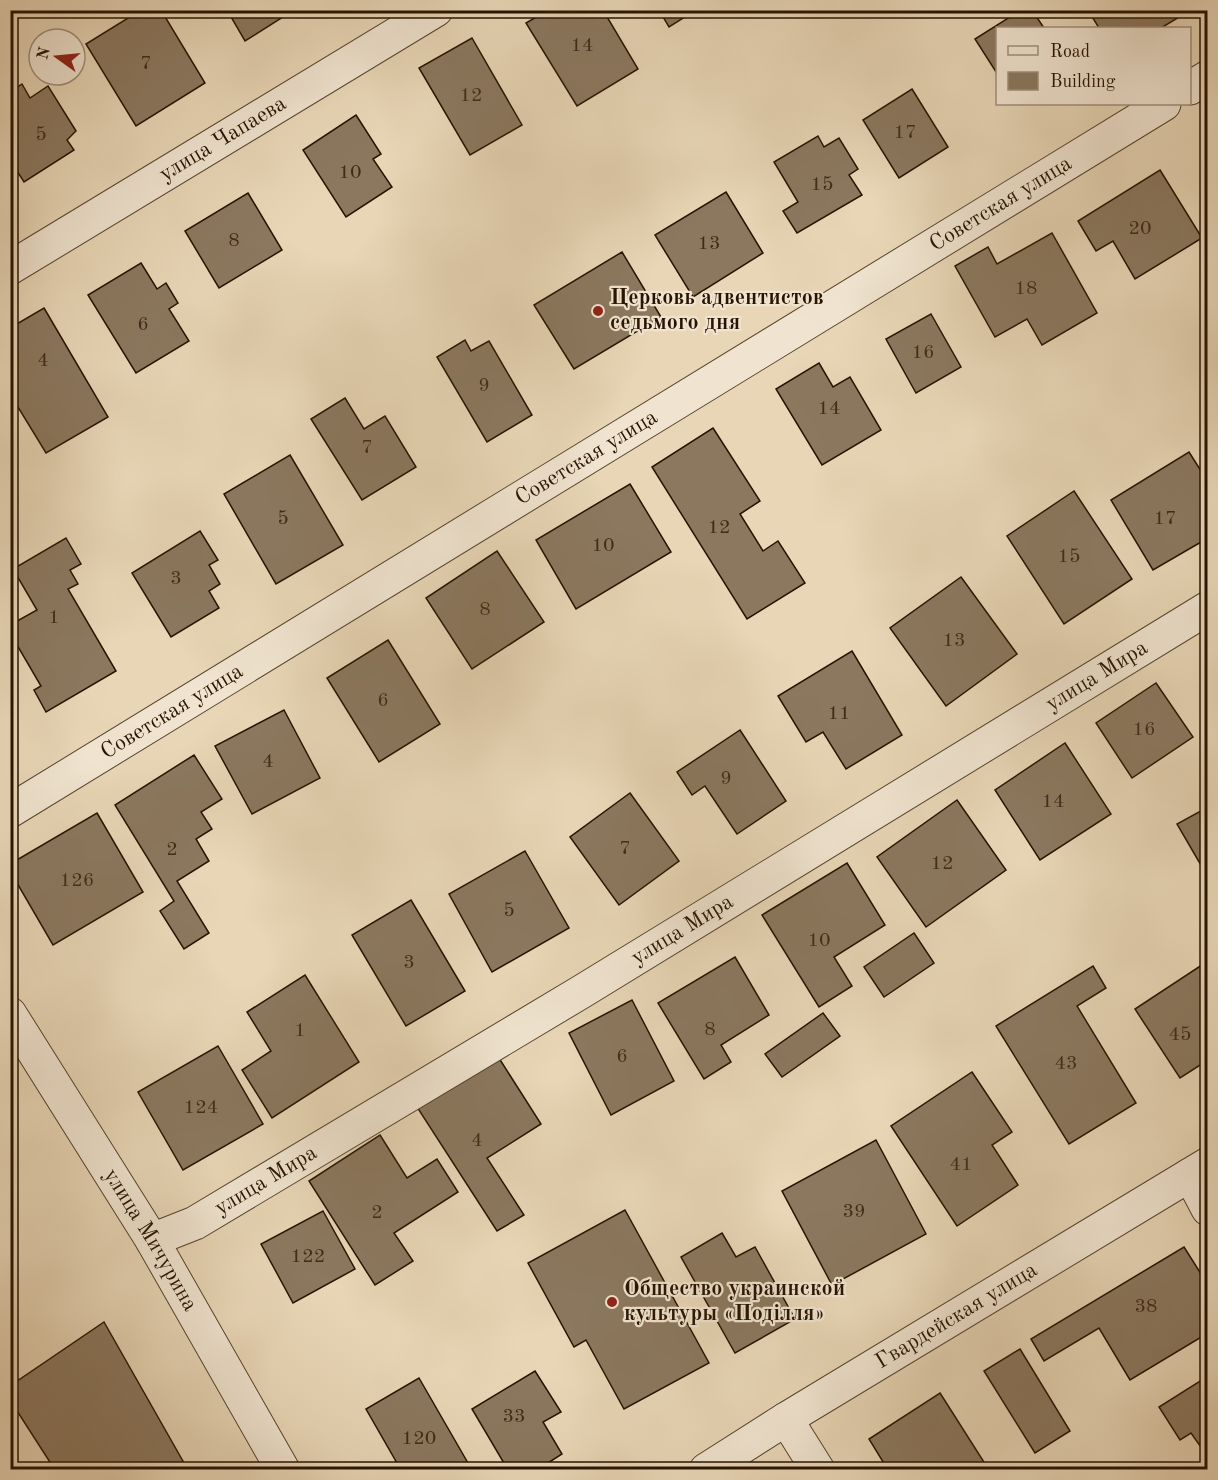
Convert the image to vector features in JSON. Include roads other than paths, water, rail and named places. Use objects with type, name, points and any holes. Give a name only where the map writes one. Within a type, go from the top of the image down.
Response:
[{"type":"street","name":"улица Чапаева","points":[[10,268],[436,10]]},
{"type":"street","points":[[1191,87],[1208,77]]},
{"type":"street","name":"Советская улица","points":[[10,811],[1162,105]]},
{"type":"street","name":"улица Мира","points":[[152,1240],[195,1223],[307,1156],[601,980],[1208,608]]},
{"type":"street","name":"улица Мичурина","points":[[10,1014],[152,1240],[283,1470]]},
{"type":"street","points":[[1199,1170],[1208,1209]]},
{"type":"street","name":"Гвардейская улица","points":[[706,1470],[786,1419],[1199,1170]]},
{"type":"street","points":[[786,1419],[818,1470]]},
{"type":"place","name":"Церковь адвентистов седьмого дня","points":[[598,311]]},
{"type":"place","name":"Общество украинской культуры «Поділля»","points":[[612,1302]]}]
